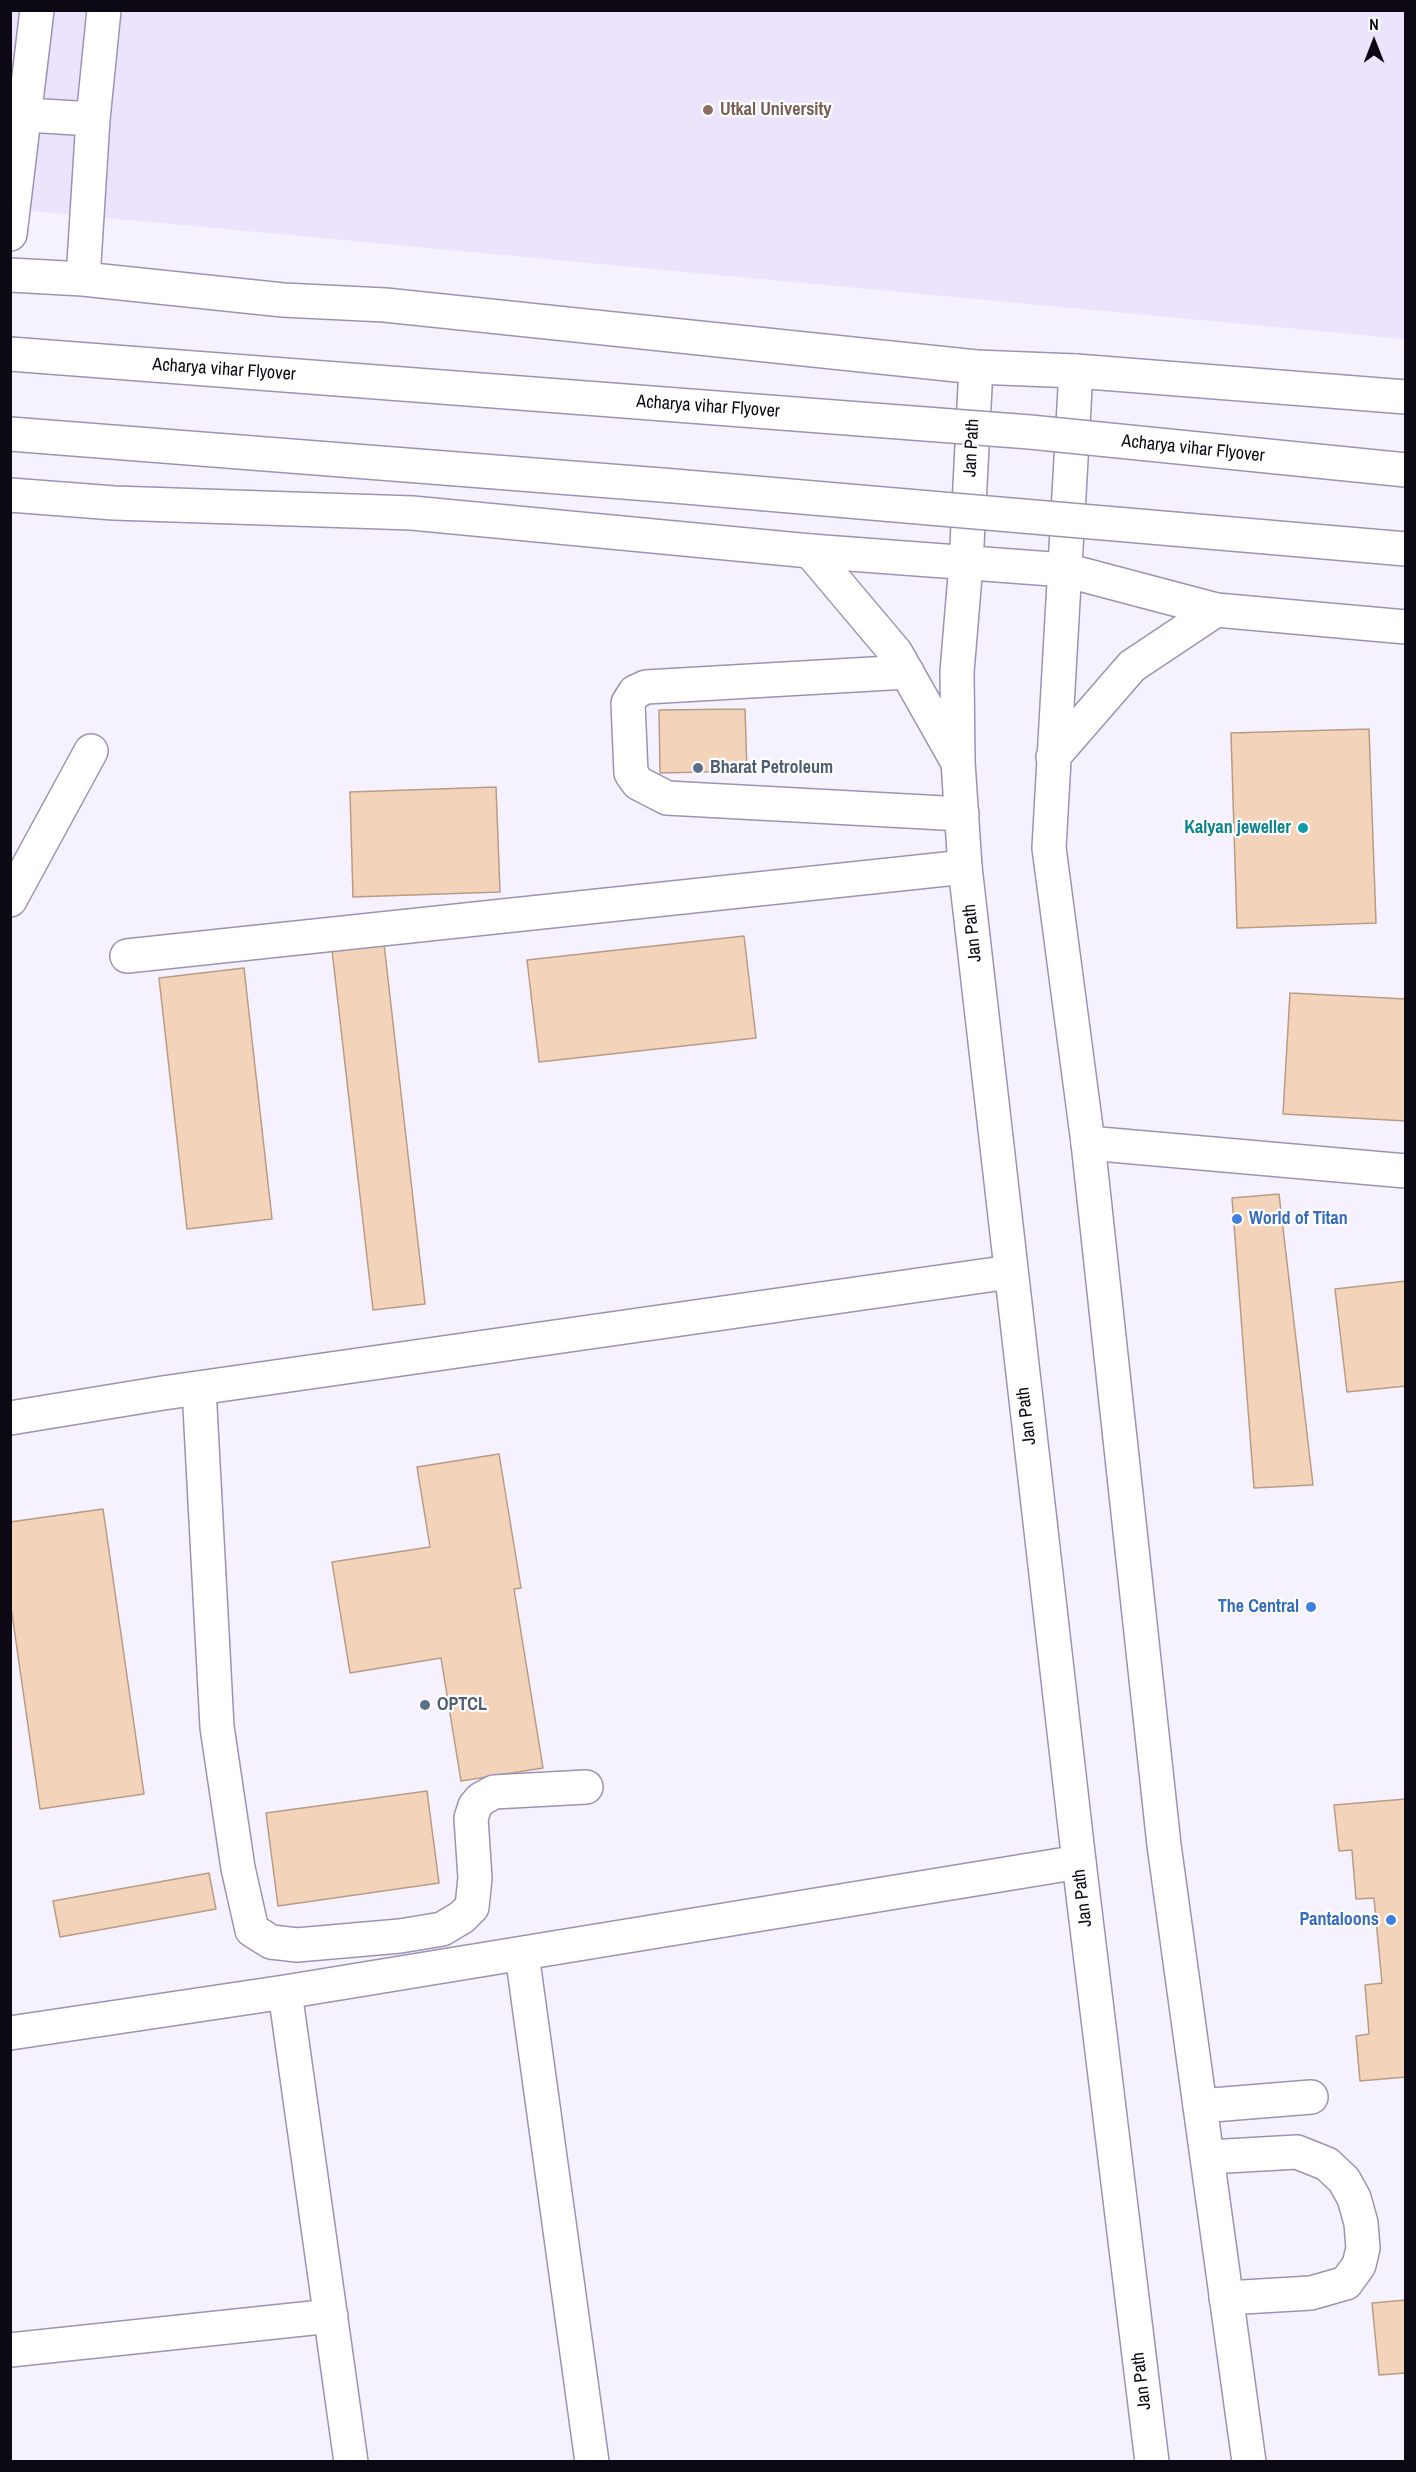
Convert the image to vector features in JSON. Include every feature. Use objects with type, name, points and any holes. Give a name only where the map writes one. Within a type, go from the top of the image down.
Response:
[{"type":"main road","points":[[10,234],[37,10]]},
{"type":"main road","points":[[83,279],[93,119],[104,10]]},
{"type":"main road","points":[[26,115],[93,119]]},
{"type":"main road","points":[[10,275],[83,279],[283,300],[385,305],[976,367],[1076,371],[1406,397]]},
{"type":"main road","name":"Acharya vihar Flyover","points":[[10,354],[1030,432],[1406,470]]},
{"type":"main road","name":"Jan Path","points":[[976,367],[966,564],[957,672],[958,762],[965,867],[1079,1862],[1152,2462]]},
{"type":"main road","points":[[1076,371],[1049,848],[1088,1143],[1164,1845],[1249,2462]]},
{"type":"main road","points":[[10,434],[674,486],[1406,549]]},
{"type":"main road","points":[[10,495],[114,503],[412,513],[810,551],[1065,570],[1216,610],[1406,627]]},
{"type":"main road","points":[[810,551],[896,653],[958,762]]},
{"type":"main road","points":[[1053,757],[1132,666],[1216,610]]},
{"type":"main road","points":[[907,672],[646,687],[635,692],[628,703],[631,773],[644,787],[667,798],[962,814]]},
{"type":"main road","points":[[10,900],[91,752]]},
{"type":"main road","points":[[127,956],[965,867]]},
{"type":"main road","points":[[1088,1143],[1406,1171]]},
{"type":"main road","points":[[10,1418],[199,1388],[1010,1272]]},
{"type":"main road","points":[[199,1388],[217,1727],[231,1825],[252,1930],[271,1942],[297,1946],[400,1936],[442,1929],[462,1917],[472,1907],[475,1878],[471,1818],[475,1806],[481,1799],[494,1792],[586,1787]]},
{"type":"main road","points":[[10,2033],[285,1992],[1079,1862]]},
{"type":"main road","points":[[522,1954],[592,2462]]},
{"type":"main road","points":[[285,1992],[351,2462]]},
{"type":"main road","points":[[1200,2106],[1311,2097]]},
{"type":"main road","points":[[1208,2157],[1297,2152],[1327,2164],[1344,2180],[1354,2198],[1361,2223],[1359,2265],[1346,2283],[1311,2293],[1226,2298]]},
{"type":"main road","points":[[10,2350],[331,2316]]},
{"type":"shaded area","name":"Utkal University","points":[[10,11],[1405,11],[1405,339],[11,209]]},
{"type":"building","points":[[745,709],[747,771],[660,773],[659,710]]},
{"type":"building","name":"Kalyan jeweller","points":[[1369,729],[1376,923],[1237,928],[1231,733]]},
{"type":"building","points":[[496,787],[500,892],[353,897],[350,792]]},
{"type":"building","points":[[744,936],[756,1038],[539,1062],[527,960]]},
{"type":"building","points":[[384,944],[425,1304],[373,1310],[332,950]]},
{"type":"building","points":[[244,968],[272,1219],[187,1229],[159,978]]},
{"type":"building","points":[[1290,993],[1406,999],[1406,1121],[1283,1114]]},
{"type":"building","points":[[1279,1194],[1313,1485],[1254,1488],[1232,1198]]},
{"type":"building","points":[[1406,1281],[1406,1386],[1347,1392],[1335,1289]]},
{"type":"building","points":[[499,1454],[521,1588],[514,1589],[543,1768],[461,1781],[441,1658],[350,1673],[332,1562],[430,1547],[417,1467]]},
{"type":"building","points":[[103,1509],[144,1794],[40,1809],[10,1600],[10,1522]]},
{"type":"building","points":[[427,1791],[439,1883],[278,1906],[266,1813]]},
{"type":"building","name":"Pantaloons","points":[[1406,1799],[1406,2077],[1360,2081],[1356,2036],[1369,2034],[1365,1985],[1382,1983],[1374,1898],[1356,1899],[1352,1850],[1339,1851],[1334,1805]]},
{"type":"building","points":[[209,1873],[216,1909],[60,1937],[53,1901]]},
{"type":"building","points":[[1406,2300],[1406,2373],[1379,2375],[1372,2303]]},
{"type":"place","name":"Utkal University","points":[[708,110]]},
{"type":"place","name":"Bharat Petroleum","points":[[698,768]]},
{"type":"place","name":"Kalyan jeweller","points":[[1303,828]]},
{"type":"place","name":"World of Titan","points":[[1237,1219]]},
{"type":"place","name":"The Central","points":[[1311,1607]]},
{"type":"place","name":"OPTCL","points":[[425,1705]]},
{"type":"place","name":"Pantaloons","points":[[1391,1920]]}]
